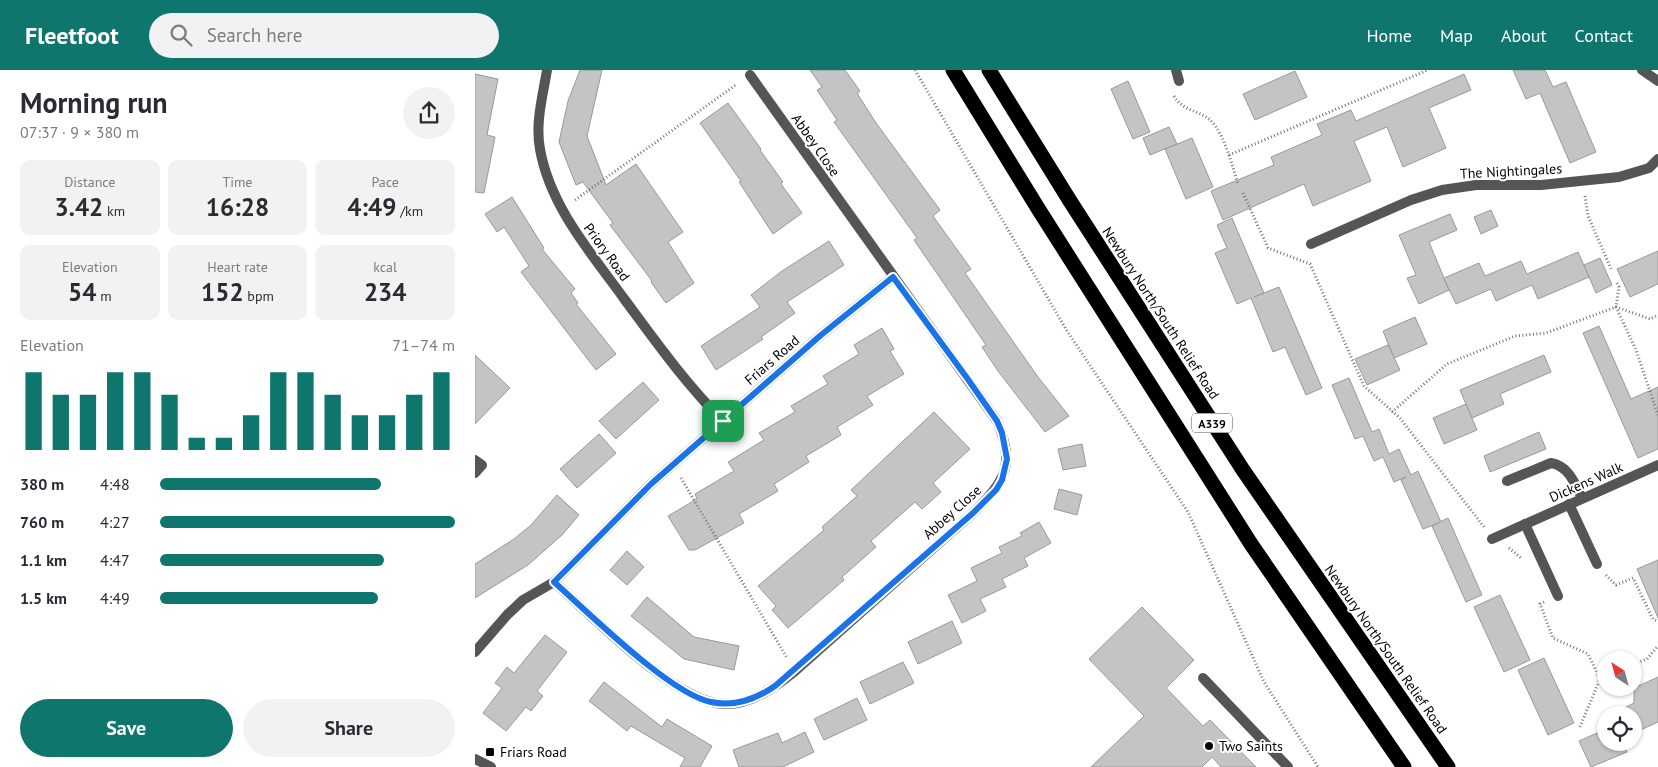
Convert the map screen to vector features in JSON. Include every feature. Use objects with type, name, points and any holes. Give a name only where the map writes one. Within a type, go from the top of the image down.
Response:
[{"type":"highway","name":"A339","points":[[953,70],[1039,210],[1251,544],[1404,767]]},
{"type":"highway","name":"Newbury North/South Relief Road","points":[[989,70],[1070,201],[1243,470],[1448,767]]},
{"type":"street","name":"Priory Road","points":[[547,70],[540,114],[539,148],[544,167],[562,210],[685,380],[723,421]]},
{"type":"street","points":[[1176,70],[1179,81]]},
{"type":"street","points":[[1641,70],[1658,81]]},
{"type":"street","name":"Abbey Close","points":[[554,582],[649,664],[700,699],[724,704],[749,700],[763,694],[795,671],[973,513],[996,490],[1006,470],[1005,446],[997,421],[929,323],[893,277],[750,75]]},
{"type":"street","name":"The Nightingales","points":[[1311,244],[1411,200],[1442,190],[1476,185],[1541,185],[1619,177],[1649,168],[1658,159]]},
{"type":"street","name":"Friars Road","points":[[475,652],[489,632],[523,600],[554,582],[632,502],[673,464],[827,331],[893,277]]},
{"type":"street","points":[[475,460],[481,465],[475,472]]},
{"type":"street","points":[[1507,481],[1551,463],[1558,464],[1573,480],[1582,498]]},
{"type":"street","name":"Dickens Walk","points":[[1492,539],[1658,465]]},
{"type":"street","points":[[1569,504],[1597,564]]},
{"type":"street","points":[[1525,524],[1559,596]]},
{"type":"street","points":[[1203,678],[1288,767]]},
{"type":"street","points":[[475,759],[491,767]]},
{"type":"path","points":[[915,70],[1067,331],[1188,512],[1264,682],[1318,767]]},
{"type":"path","points":[[1229,155],[1428,70]]},
{"type":"path","points":[[562,210],[750,75]]},
{"type":"path","points":[[1179,81],[1171,90],[1179,105],[1212,122],[1229,155],[1238,184]]},
{"type":"path","points":[[1582,181],[1588,216],[1612,271]]},
{"type":"path","points":[[1243,193],[1268,248],[1310,264],[1364,386],[1400,418],[1492,539],[1517,553],[1524,560]]},
{"type":"path","points":[[1617,283],[1619,287],[1616,306],[1636,350],[1658,416]]},
{"type":"path","points":[[1392,412],[1447,364],[1515,336],[1546,333],[1616,306],[1650,319],[1658,315]]},
{"type":"path","points":[[673,464],[795,671]]},
{"type":"path","points":[[1597,564],[1616,585],[1633,578],[1653,620],[1658,621]]},
{"type":"path","points":[[1559,596],[1540,604],[1553,638],[1588,654],[1597,673]]},
{"type":"path","points":[[1643,661],[1647,659],[1658,646]]},
{"type":"path","points":[[1580,727],[1597,686]]},
{"type":"building","points":[[580,70],[602,70],[587,136],[606,185],[636,164],[683,232],[668,242],[694,283],[666,303],[610,225],[613,223],[583,182],[576,185],[559,142],[568,101]]},
{"type":"building","points":[[810,70],[845,70],[860,91],[857,93],[876,123],[940,210],[933,216],[971,269],[965,273],[1038,377],[1069,416],[1045,432],[998,371],[982,347],[986,345],[914,240],[917,238],[834,122],[837,120],[817,90],[822,87]]},
{"type":"building","points":[[1513,70],[1545,70],[1553,87],[1566,82],[1596,152],[1570,163],[1540,93],[1526,99]]},
{"type":"building","points":[[1295,71],[1307,97],[1255,120],[1243,94]]},
{"type":"building","points":[[475,74],[498,79],[487,135],[495,137],[484,193],[475,192]]},
{"type":"building","points":[[1464,74],[1471,90],[1429,108],[1446,148],[1403,167],[1387,127],[1354,141],[1371,181],[1313,206],[1304,184],[1223,220],[1211,191],[1274,165],[1271,157],[1322,135],[1317,124],[1351,110],[1356,121]]},
{"type":"building","points":[[1128,81],[1150,132],[1133,139],[1111,89]]},
{"type":"building","points":[[728,103],[761,149],[783,182],[781,184],[802,213],[773,234],[739,182],[741,181],[700,123]]},
{"type":"building","points":[[1169,127],[1177,144],[1150,155],[1143,138]]},
{"type":"building","points":[[1192,138],[1213,187],[1186,199],[1165,149]]},
{"type":"building","points":[[512,197],[544,248],[542,249],[575,289],[571,293],[578,303],[576,304],[616,354],[596,370],[521,272],[529,266],[504,227],[497,232],[485,214]]},
{"type":"building","points":[[1491,210],[1498,226],[1481,234],[1474,217]]},
{"type":"building","points":[[1450,214],[1457,230],[1429,242],[1444,278],[1479,263],[1485,276],[1521,261],[1527,274],[1578,252],[1589,277],[1538,299],[1532,285],[1496,301],[1491,289],[1456,304],[1444,279],[1449,290],[1419,304],[1407,278],[1416,275],[1399,235]]},
{"type":"building","points":[[1232,218],[1264,293],[1279,287],[1322,388],[1306,395],[1285,347],[1273,352],[1251,298],[1237,304],[1215,253],[1227,248],[1217,225]]},
{"type":"building","points":[[829,241],[844,265],[787,302],[795,313],[761,337],[763,339],[716,370],[701,346],[760,307],[751,295],[782,271]]},
{"type":"building","points":[[1658,251],[1658,284],[1630,297],[1617,269]]},
{"type":"building","points":[[1600,258],[1612,285],[1596,293],[1584,265]]},
{"type":"building","points":[[1415,317],[1427,344],[1394,358],[1383,331]]},
{"type":"building","points":[[1599,326],[1631,399],[1658,387],[1658,449],[1638,458],[1583,333]]},
{"type":"building","points":[[882,328],[894,349],[890,351],[904,374],[867,396],[873,405],[837,427],[841,435],[806,456],[809,462],[774,484],[778,491],[739,514],[744,523],[695,550],[689,550],[668,516],[697,499],[695,494],[734,471],[728,462],[764,440],[759,433],[795,412],[791,406],[828,384],[823,376],[859,354],[854,345]]},
{"type":"building","points":[[1388,345],[1400,370],[1367,385],[1355,359]]},
{"type":"building","points":[[475,355],[510,388],[475,424]]},
{"type":"building","points":[[1544,355],[1551,372],[1500,394],[1504,404],[1472,418],[1460,390]]},
{"type":"building","points":[[1349,378],[1372,432],[1379,429],[1389,454],[1399,449],[1411,475],[1418,471],[1441,522],[1423,529],[1401,480],[1406,477],[1394,482],[1383,457],[1374,461],[1363,436],[1355,439],[1332,385]]},
{"type":"building","points":[[643,382],[659,400],[616,439],[599,421]]},
{"type":"building","points":[[1466,404],[1477,430],[1444,444],[1433,418]]},
{"type":"building","points":[[934,412],[970,449],[933,483],[941,492],[922,509],[915,502],[871,541],[876,547],[842,577],[844,580],[788,628],[772,610],[776,606],[758,586],[824,530],[822,527],[857,496],[851,490]]},
{"type":"building","points":[[1539,432],[1546,449],[1490,472],[1484,456]]},
{"type":"building","points":[[599,434],[616,453],[577,488],[560,469]]},
{"type":"building","points":[[1082,444],[1086,466],[1063,470],[1058,449]]},
{"type":"building","points":[[1059,489],[1082,495],[1077,515],[1054,509]]},
{"type":"building","points":[[557,495],[579,515],[562,535],[528,565],[475,598],[475,564],[514,539],[531,525]]},
{"type":"building","points":[[1448,518],[1482,595],[1466,602],[1432,526]]},
{"type":"building","points":[[1039,522],[1051,543],[1024,558],[1028,566],[1002,579],[1006,587],[980,599],[986,611],[962,623],[948,595],[977,581],[971,568],[1002,553],[999,547],[1022,536],[1020,533]]},
{"type":"building","points":[[627,551],[644,567],[627,585],[610,570]]},
{"type":"building","points":[[1658,560],[1658,618],[1637,569]]},
{"type":"building","points":[[1500,595],[1530,660],[1504,672],[1474,607]]},
{"type":"building","points":[[647,597],[694,637],[739,646],[734,670],[684,659],[631,616]]},
{"type":"building","points":[[1142,607],[1194,660],[1166,688],[1203,726],[1210,720],[1256,767],[1221,767],[1212,757],[1202,767],[1091,767],[1144,716],[1089,659]]},
{"type":"building","points":[[952,621],[962,643],[918,664],[908,642]]},
{"type":"building","points":[[545,635],[567,652],[537,691],[543,696],[531,711],[526,707],[506,731],[483,713],[502,688],[495,683],[507,667],[514,673]]},
{"type":"building","points":[[1544,658],[1574,723],[1548,735],[1518,670]]},
{"type":"building","points":[[903,662],[914,683],[870,704],[860,682]]},
{"type":"building","points":[[1658,677],[1658,722],[1642,729],[1642,706],[1628,706],[1634,703],[1634,696],[1643,696],[1643,684]]},
{"type":"building","points":[[604,682],[662,727],[667,719],[712,746],[700,767],[680,767],[685,758],[631,726],[627,731],[589,701]]},
{"type":"building","points":[[857,698],[867,720],[824,740],[814,719]]},
{"type":"building","points":[[805,732],[814,752],[783,767],[739,767],[733,750],[778,733],[782,743]]},
{"type":"building","points":[[1597,733],[1597,751],[1627,752],[1591,767],[1579,741]]},
{"type":"place","name":"Two Saints","points":[[1209,746]]},
{"type":"place","name":"Friars Road","points":[[490,752]]},
{"type":"route","points":[[893,277],[929,323],[997,421],[1005,446],[1006,470],[996,490],[973,513],[795,671],[763,694],[749,700],[724,704],[711,702],[688,693],[672,682],[624,644],[554,582],[651,484],[723,421],[821,335],[893,277]]}]
